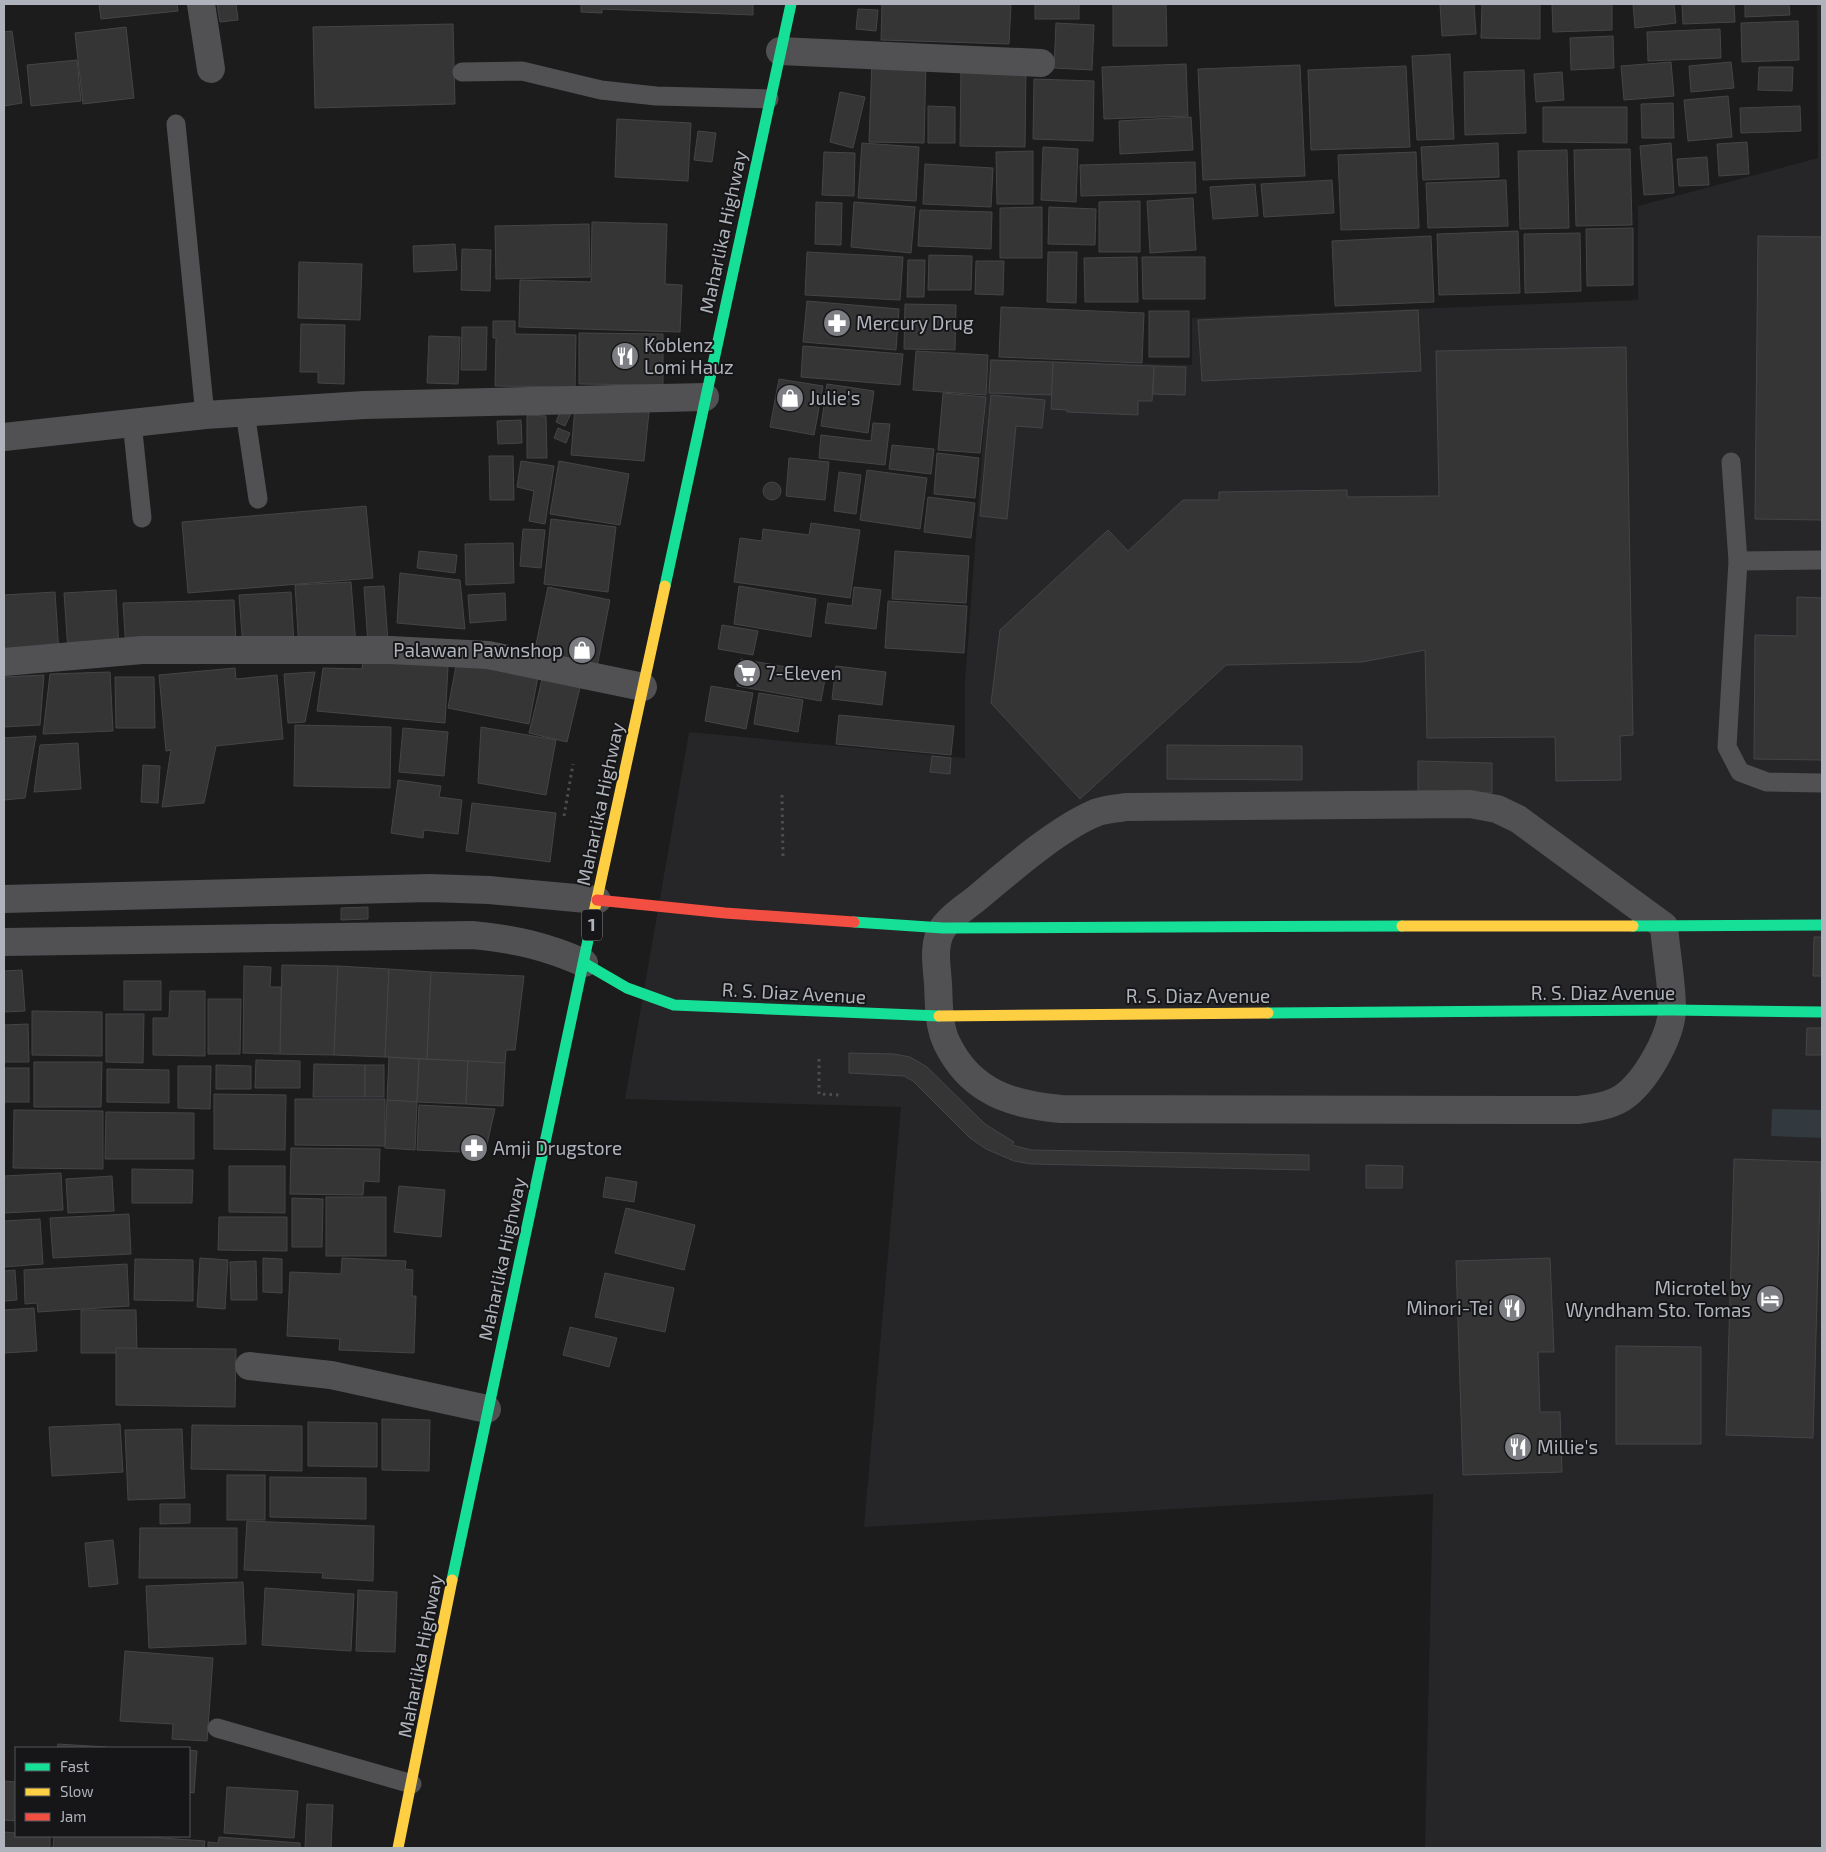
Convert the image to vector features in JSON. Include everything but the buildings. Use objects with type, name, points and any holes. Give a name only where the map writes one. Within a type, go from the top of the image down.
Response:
[{"type":"main road","name":"Maharlika Highway","points":[[398,1848],[487,1410],[791,4]]},
{"type":"main road","points":[[597,900],[725,913],[943,928],[1822,925]]},
{"type":"main road","name":"R. S. Diaz Avenue","points":[[584,963],[622,987],[650,1000],[674,1005],[850,1014],[939,1016],[1672,1010],[1822,1012]]},
{"type":"street","points":[[201,4],[212,69]]},
{"type":"street","points":[[780,50],[1041,63]]},
{"type":"street","points":[[4,437],[205,415],[364,405],[705,397]]},
{"type":"street","points":[[4,662],[142,650],[390,650],[488,655],[643,687]]},
{"type":"street","points":[[1460,804],[1497,809],[1518,819],[1664,926],[1672,1010],[1667,1032],[1654,1059],[1639,1083],[1622,1098],[1600,1107],[1578,1110],[1036,1107],[998,1097],[974,1080],[961,1067],[949,1049],[939,1016],[936,951],[943,928],[959,912],[1072,824],[1094,813],[1126,806],[1460,804]]},
{"type":"street","points":[[4,899],[430,888],[489,890],[597,900]]},
{"type":"street","points":[[4,942],[472,935],[507,939],[545,947],[584,963]]},
{"type":"street","points":[[249,1366],[331,1375],[487,1410]]},
{"type":"lane","points":[[462,72],[522,72],[601,90],[656,96],[769,99]]},
{"type":"lane","points":[[176,124],[205,415]]},
{"type":"lane","points":[[245,412],[258,499]]},
{"type":"lane","points":[[132,422],[142,518]]},
{"type":"lane","points":[[1731,462],[1738,561],[1727,747],[1740,772],[1767,782],[1822,783]]},
{"type":"lane","points":[[1738,561],[1822,560]]},
{"type":"lane","points":[[217,1728],[412,1784]]},
{"type":"path","points":[[564,816],[573,764]]},
{"type":"path","points":[[782,795],[783,856]]},
{"type":"path","points":[[819,1059],[818,1094],[840,1094]]},
{"type":"shaded area","points":[[1817,4],[1822,4],[1822,1848],[1425,1848],[1433,1494],[864,1527],[901,1107],[625,1099],[689,732],[965,758],[965,682],[989,359],[1192,365],[1192,318],[1638,300],[1638,206],[1818,158]]},
{"type":"shaded area","points":[[1772,1109],[1822,1110],[1822,1138],[1771,1136]]},
{"type":"traffic: fast","points":[[665,586],[791,4]]},
{"type":"traffic: fast","points":[[854,922],[943,928],[1402,926]]},
{"type":"traffic: fast","points":[[1633,926],[1822,925]]},
{"type":"traffic: fast","points":[[452,1580],[591,926]]},
{"type":"traffic: fast","points":[[584,963],[627,988],[674,1005],[939,1016]]},
{"type":"traffic: fast","points":[[1268,1013],[1672,1010],[1822,1012]]},
{"type":"traffic: slow","points":[[591,926],[665,586]]},
{"type":"traffic: slow","points":[[1402,926],[1633,926]]},
{"type":"traffic: slow","points":[[939,1016],[1268,1013]]},
{"type":"traffic: slow","points":[[398,1848],[452,1580]]},
{"type":"traffic: jam","points":[[597,900],[725,913],[854,922]]},
{"type":"place","name":"Mercury Drug","points":[[837,323]]},
{"type":"place","name":"Koblenz Lomi Hauz","points":[[625,356]]},
{"type":"place","name":"Julie's","points":[[790,398]]},
{"type":"place","name":"Palawan Pawnshop","points":[[582,650]]},
{"type":"place","name":"7-Eleven","points":[[747,673]]},
{"type":"place","name":"Amji Drugstore","points":[[474,1148]]},
{"type":"place","name":"Microtel by Wyndham Sto. Tomas","points":[[1770,1299]]},
{"type":"place","name":"Minori-Tei","points":[[1512,1308]]},
{"type":"place","name":"Millie's","points":[[1518,1447]]}]
